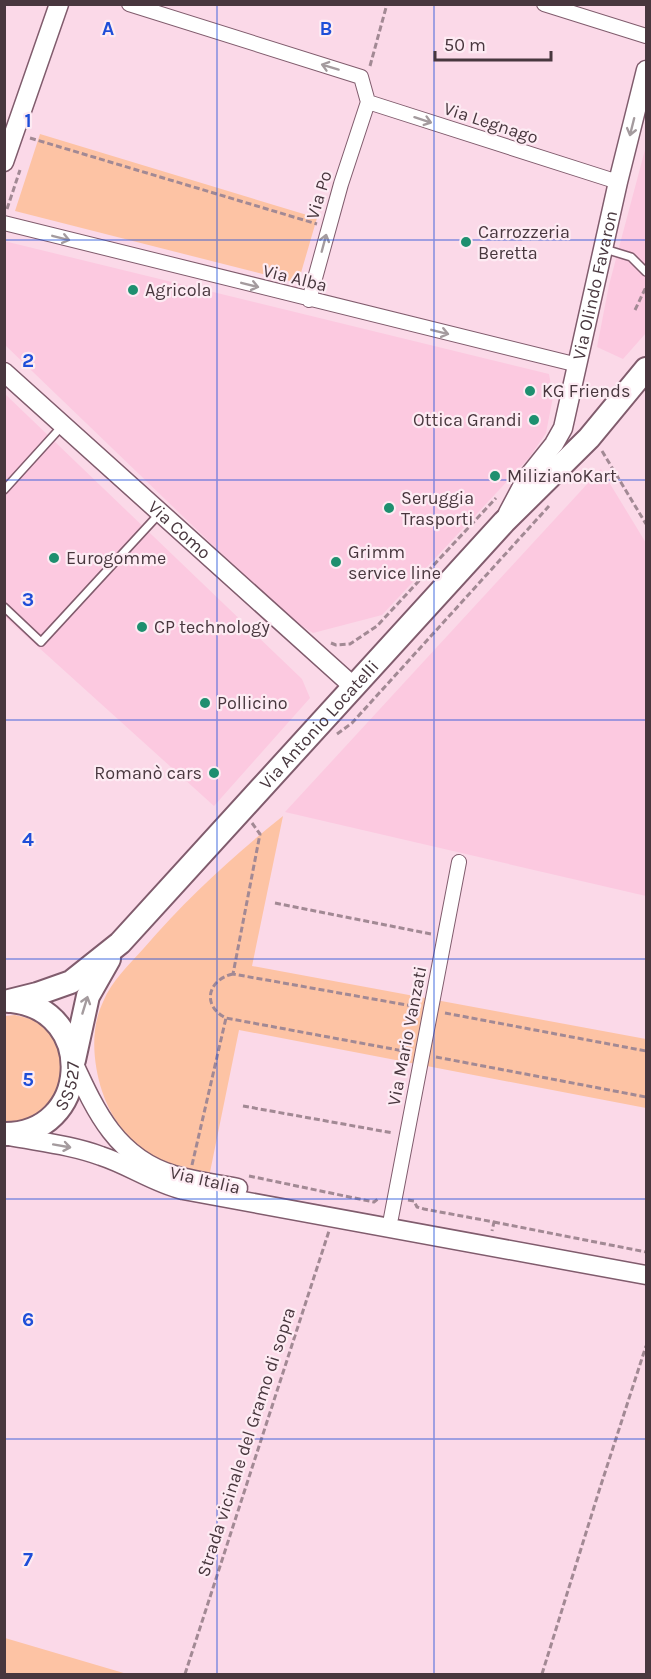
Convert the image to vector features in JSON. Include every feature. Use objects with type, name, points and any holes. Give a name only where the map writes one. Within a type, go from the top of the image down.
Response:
[{"type":"main road","name":"Via Antonio Locatelli","points":[[73,1062],[88,996],[96,979],[120,943],[504,522],[586,422],[646,364]]},
{"type":"main road","name":"Via Antonio Locatelli","points":[[519,505],[589,438],[646,369]]},
{"type":"main road","name":"Via Antonio Locatelli","points":[[7,1001],[38,994],[71,982],[120,943]]},
{"type":"main road","name":"SS527","points":[[4,1135],[30,1131],[54,1115],[63,1104],[73,1076],[73,1062],[66,1038],[51,1018],[32,1006],[7,1001]]},
{"type":"street","points":[[12,165],[59,4]]},
{"type":"street","points":[[129,4],[361,76],[368,102]]},
{"type":"street","points":[[544,4],[646,36]]},
{"type":"street","name":"Via Olindo Favaron","points":[[504,522],[526,479],[554,444],[563,428],[646,70]]},
{"type":"street","name":"Via Legnago","points":[[368,102],[618,183]]},
{"type":"street","name":"Via Po","points":[[309,300],[328,228],[368,102]]},
{"type":"street","name":"Via Alba","points":[[4,223],[578,365]]},
{"type":"street","name":"Via Como","points":[[4,372],[354,687]]},
{"type":"street","name":"Via Mario Vanzati","points":[[391,1218],[459,862]]},
{"type":"street","name":"Via Italia","points":[[73,1062],[104,1124],[123,1147],[147,1163],[172,1174],[391,1218],[493,1229],[646,1265]]},
{"type":"street","name":"Via Italia","points":[[4,1135],[90,1152],[168,1186],[183,1190],[450,1237],[646,1275]]},
{"type":"street","name":"Via Italia","points":[[323,1216],[335,1214],[371,1221],[385,1221],[391,1218]]},
{"type":"street","name":"Via Italia","points":[[391,1218],[398,1224],[450,1237]]},
{"type":"lane","points":[[603,249],[631,257],[646,272]]},
{"type":"lane","points":[[4,490],[63,425]]},
{"type":"lane","points":[[4,607],[41,642],[160,513]]},
{"type":"path","points":[[364,86],[387,4]]},
{"type":"path","points":[[27,148],[30,138],[328,228]]},
{"type":"path","points":[[4,217],[12,165]]},
{"type":"path","points":[[635,310],[646,287]]},
{"type":"path","points":[[589,438],[601,449],[646,524]]},
{"type":"path","points":[[311,650],[322,638],[336,645],[350,644],[376,626],[496,498]]},
{"type":"path","points":[[336,735],[360,714],[552,502]]},
{"type":"path","points":[[233,974],[261,834],[252,823]]},
{"type":"path","points":[[275,903],[445,937]]},
{"type":"path","points":[[185,1177],[193,1164],[226,1018],[213,1008],[211,992],[218,980],[233,974],[646,1052]]},
{"type":"path","points":[[243,1106],[406,1136]]},
{"type":"path","points":[[239,1173],[375,1202],[381,1195],[414,1201],[417,1207],[493,1229],[646,1252]]},
{"type":"path","name":"Strada vicinale del Gramo di sopra","points":[[185,1674],[323,1216]]},
{"type":"path","points":[[542,1674],[646,1346]]},
{"type":"shaded area","points":[[40,134],[317,218],[298,283],[15,211]]},
{"type":"shaded area","points":[[646,146],[646,333],[623,359],[597,347],[609,285]]},
{"type":"shaded area","points":[[4,241],[549,374],[553,397],[546,433],[529,458],[382,615],[313,633],[275,605],[5,345]]},
{"type":"shaded area","points":[[4,393],[302,679],[310,698],[214,806],[5,617]]},
{"type":"shaded area","points":[[601,469],[646,543],[646,896],[285,812]]},
{"type":"shaded area","points":[[283,816],[252,966],[646,1039],[646,1108],[239,1030],[209,1177],[149,1155],[129,1137],[118,1123],[102,1091],[94,1046],[99,1012],[116,980],[176,912],[228,862]]},
{"type":"shaded area","points":[[15,1015],[31,1019],[46,1028],[57,1040],[65,1073],[53,1104],[25,1122],[5,1123],[5,1016]]},
{"type":"shaded area","points":[[5,1638],[127,1674],[5,1674]]},
{"type":"place","name":"Carrozzeria Beretta","points":[[466,242]]},
{"type":"place","name":"Agricola","points":[[133,290]]},
{"type":"place","name":"KG Friends","points":[[530,391]]},
{"type":"place","name":"Ottica Grandi","points":[[534,420]]},
{"type":"place","name":"MilizianoKart","points":[[495,476]]},
{"type":"place","name":"Seruggia Trasporti","points":[[389,508]]},
{"type":"place","name":"Eurogomme","points":[[54,558]]},
{"type":"place","name":"Grimm service line","points":[[336,562]]},
{"type":"place","name":"CP technology","points":[[142,627]]},
{"type":"place","name":"Pollicino","points":[[205,703]]},
{"type":"place","name":"Romanò cars","points":[[214,773]]}]
